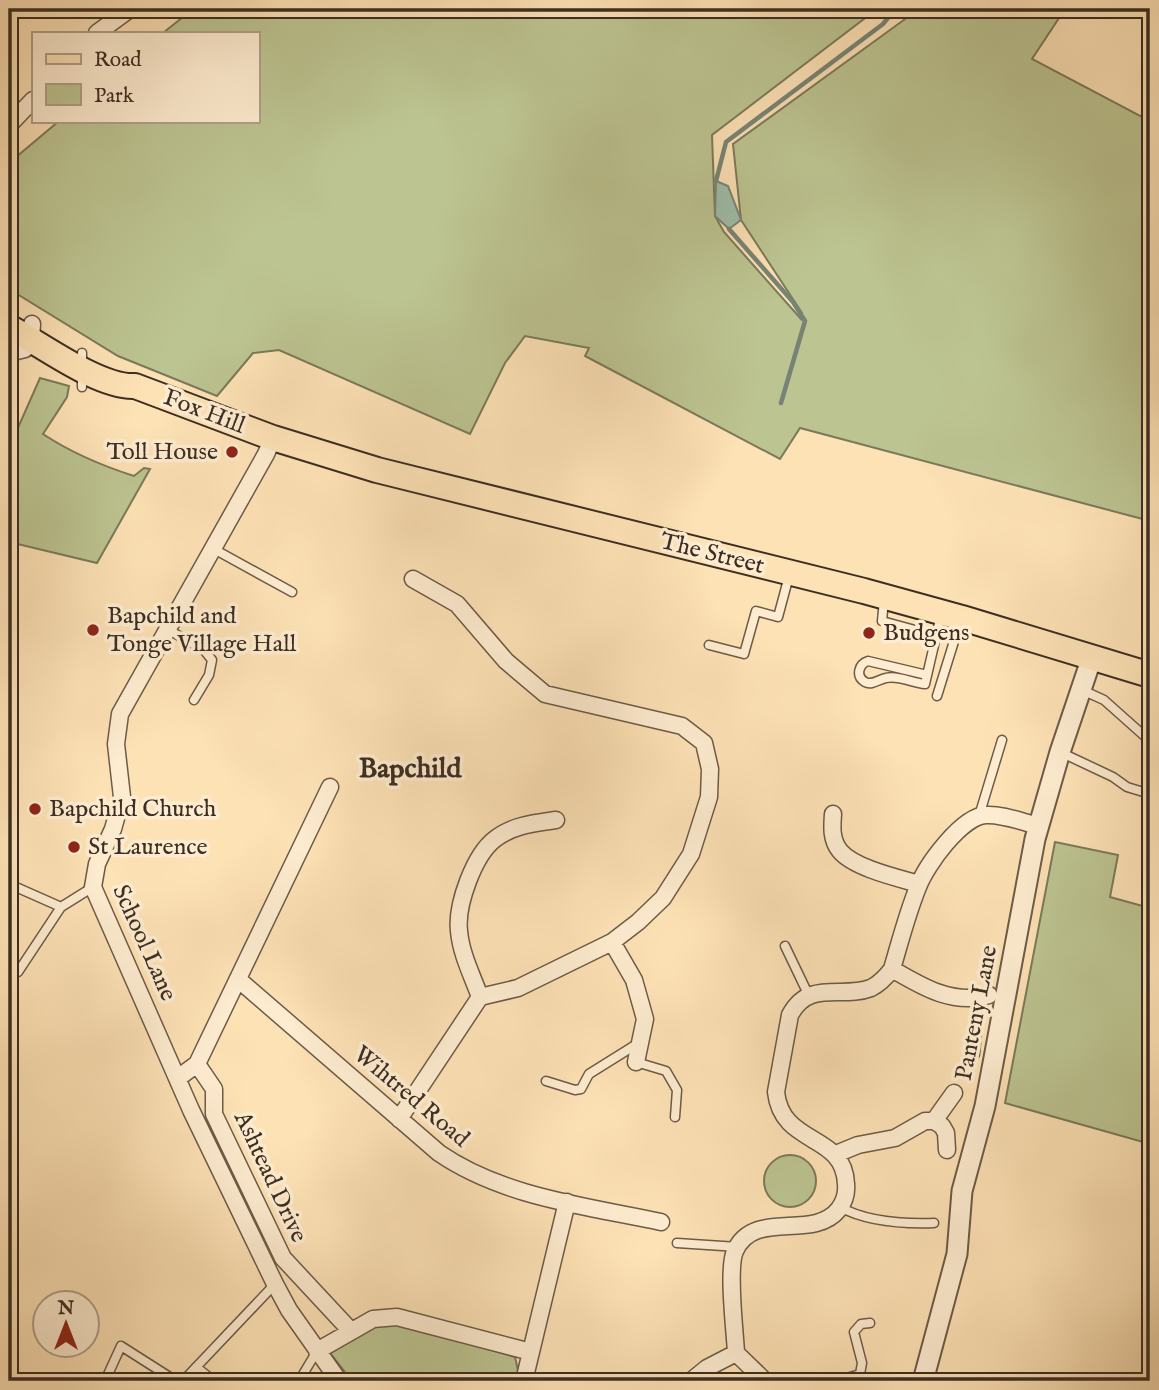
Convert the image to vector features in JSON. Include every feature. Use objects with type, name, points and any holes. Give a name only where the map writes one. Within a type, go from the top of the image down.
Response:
[{"type":"main road","name":"Fox Hill","points":[[9,309],[24,330],[82,370],[126,377],[135,386],[273,438]]},
{"type":"main road","name":"The Street","points":[[273,438],[377,470],[476,496],[884,597],[947,622],[1092,657],[1150,675]]},
{"type":"street","points":[[98,32],[130,9]]},
{"type":"street","points":[[9,125],[32,101]]},
{"type":"street","points":[[9,353],[25,349],[24,330]]},
{"type":"street","name":"School Lane","points":[[273,438],[120,714],[116,744],[122,797],[113,829],[97,864],[93,887],[191,1110],[275,1284],[289,1310],[339,1381]]},
{"type":"street","points":[[399,1119],[480,997],[518,988],[612,942],[663,898],[691,854],[709,797],[710,769],[704,743],[682,726],[545,694],[506,661],[457,604],[413,579]]},
{"type":"street","name":"Panteny Lane","points":[[923,1381],[957,1254],[962,1191],[985,1106],[1039,826],[1060,752],[1092,657]]},
{"type":"street","points":[[178,1078],[197,1064],[330,787]]},
{"type":"street","points":[[833,814],[834,840],[841,853],[853,861],[919,884]]},
{"type":"street","points":[[765,1381],[736,1353],[732,1270],[738,1247],[752,1233],[763,1228],[825,1222],[840,1207],[846,1193],[846,1181],[836,1154],[792,1126],[777,1104],[776,1092],[787,1023],[793,1009],[809,996],[822,991],[861,990],[872,987],[892,969],[919,884],[950,837],[962,825],[979,816],[999,816],[1039,826]]},
{"type":"street","points":[[480,997],[462,952],[458,928],[462,897],[477,861],[494,840],[518,827],[556,820]]},
{"type":"street","points":[[612,942],[634,980],[645,1019],[636,1062]]},
{"type":"street","points":[[892,969],[931,992],[982,996]]},
{"type":"street","name":"Wihtred Road","points":[[239,980],[439,1153],[463,1170],[490,1182],[661,1222]]},
{"type":"street","name":"Ashtead Drive","points":[[197,1064],[214,1089],[214,1114],[283,1258],[350,1331]]},
{"type":"street","points":[[934,1121],[954,1093]]},
{"type":"street","points":[[836,1154],[858,1145],[895,1138],[925,1121],[934,1121],[942,1126],[946,1133],[947,1150]]},
{"type":"street","points":[[524,1381],[567,1202]]},
{"type":"street","points":[[317,1351],[373,1319],[397,1317],[531,1353]]},
{"type":"street","points":[[691,1381],[707,1368],[736,1353]]},
{"type":"lane","points":[[212,548],[292,592]]},
{"type":"lane","points":[[709,645],[744,654],[756,611],[778,617],[790,573]]},
{"type":"lane","points":[[927,674],[868,661],[862,663],[859,668],[864,682],[892,678],[925,684],[947,622]]},
{"type":"lane","points":[[937,696],[947,622]]},
{"type":"lane","points":[[167,629],[204,650],[212,660],[209,675],[194,700]]},
{"type":"lane","points":[[1082,690],[1104,700],[1150,741]]},
{"type":"lane","points":[[979,816],[1002,740]]},
{"type":"lane","points":[[1060,752],[1113,777],[1127,787],[1150,794]]},
{"type":"lane","points":[[9,884],[61,907]]},
{"type":"lane","points":[[9,975],[18,972],[61,907],[93,887]]},
{"type":"lane","points":[[785,946],[809,996]]},
{"type":"lane","points":[[975,1054],[982,996]]},
{"type":"lane","points":[[546,1081],[575,1090],[581,1089],[589,1074],[640,1042]]},
{"type":"lane","points":[[636,1062],[666,1071],[677,1090],[675,1117]]},
{"type":"lane","points":[[840,1207],[852,1214],[866,1217],[934,1223]]},
{"type":"lane","points":[[677,1243],[738,1247]]},
{"type":"lane","points":[[183,1381],[275,1284]]},
{"type":"lane","points":[[837,1381],[860,1374],[862,1367],[854,1332],[861,1324],[870,1322]]},
{"type":"lane","points":[[105,1381],[121,1346],[176,1381]]},
{"type":"lane","points":[[299,1381],[317,1351]]},
{"type":"lane","points":[[196,1367],[214,1381]]},
{"type":"green space","points":[[193,9],[877,9],[712,135],[715,216],[724,232],[801,319],[802,313],[741,220],[733,144],[912,14],[910,9],[1065,9],[1032,59],[1150,121],[1150,521],[800,428],[780,459],[585,356],[589,348],[525,336],[505,363],[470,434],[279,350],[253,353],[217,396],[118,356],[9,289],[9,163],[58,122],[259,122],[259,32],[164,32]]},
{"type":"green space","points":[[40,378],[69,386],[67,397],[43,434],[87,458],[134,476],[144,468],[150,469],[97,563],[9,542],[9,448]]},
{"type":"green space","points":[[1055,842],[1118,855],[1110,897],[1150,908],[1150,1144],[1005,1103]]},
{"type":"green space","points":[[790,1155],[800,1157],[808,1163],[814,1171],[814,1191],[808,1199],[800,1205],[790,1207],[780,1205],[772,1199],[766,1191],[764,1181],[766,1171],[772,1163],[780,1157]]},
{"type":"green space","points":[[397,1322],[515,1357],[519,1375],[517,1381],[352,1381],[327,1349],[375,1326]]},
{"type":"shaded area","points":[[716,181],[728,186],[741,220],[729,229],[715,216]]},
{"type":"waterway","points":[[716,181],[726,142],[883,24],[895,9]]},
{"type":"waterway","points":[[729,229],[793,302],[805,321],[781,403]]},
{"type":"place","name":"Toll House","points":[[232,452]]},
{"type":"place","name":"Bapchild and Tonge Village Hall","points":[[93,630]]},
{"type":"place","name":"Budgens","points":[[869,633]]},
{"type":"place","name":"Bapchild Church","points":[[35,809]]},
{"type":"place","name":"St Laurence","points":[[74,847]]},
{"type":"district","name":"Bapchild","points":[[410,769]]}]
